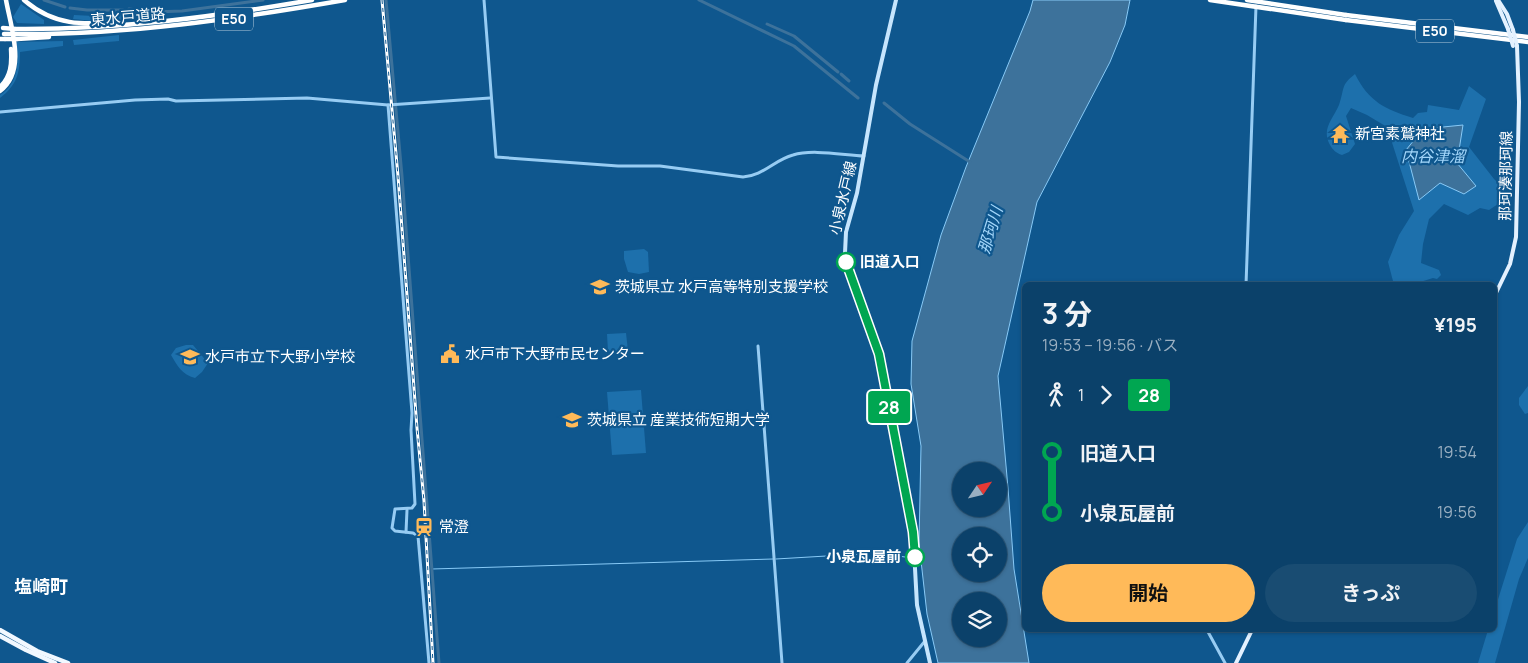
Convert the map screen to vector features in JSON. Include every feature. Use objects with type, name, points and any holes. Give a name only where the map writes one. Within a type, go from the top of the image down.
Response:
[{"type":"highway","points":[[0,87],[9,75],[12,60],[4,0]]},
{"type":"highway","points":[[0,91],[11,79],[15,66],[13,42],[4,0]]},
{"type":"highway","points":[[24,0],[42,14],[64,22],[121,26]]},
{"type":"highway","name":"東水戸道路","points":[[2,37],[77,36],[121,26],[245,12],[312,0]]},
{"type":"highway","name":"東水戸道路","points":[[2,28],[83,28],[246,17],[346,0]]},
{"type":"highway","name":"E50","points":[[1210,0],[1528,42]]},
{"type":"highway","name":"E50","points":[[1247,0],[1346,17],[1528,37]]},
{"type":"highway","points":[[0,630],[32,649],[68,663]]},
{"type":"highway","points":[[0,636],[55,663]]},
{"type":"main road","name":"小泉水戸線","points":[[896,0],[876,86],[857,192],[846,232],[845,253],[851,278],[879,354],[913,532],[917,605],[930,663]]},
{"type":"main road","name":"那珂湊那珂線","points":[[1497,0],[1515,46]]},
{"type":"main road","name":"那珂湊那珂線","points":[[1497,0],[1507,14],[1514,30],[1519,102],[1516,237],[1510,264],[1497,291]]},
{"type":"main road","points":[[1236,663],[1251,632]]},
{"type":"street","points":[[484,0],[494,155],[498,158],[618,166],[660,166],[743,177],[756,175],[787,157],[801,153],[864,156]]},
{"type":"street","points":[[1246,282],[1256,0]]},
{"type":"street","points":[[0,112],[135,100],[168,99],[176,101],[307,98],[388,105],[490,98]]},
{"type":"street","points":[[388,105],[412,413],[411,430],[415,504],[407,510],[395,509],[392,528],[395,532],[413,533],[418,536],[429,663]]},
{"type":"street","points":[[758,346],[782,663]]},
{"type":"street","points":[[406,532],[407,510]]},
{"type":"street","points":[[1208,632],[1225,663]]},
{"type":"street","points":[[907,663],[925,640]]},
{"type":"shaded area","points":[[21,4],[44,20],[44,24],[17,23],[13,17]]},
{"type":"shaded area","points":[[74,15],[124,15],[125,20],[93,21],[73,19]]},
{"type":"shaded area","points":[[119,35],[119,41],[74,45],[73,40]]},
{"type":"shaded area","points":[[63,41],[63,46],[20,52],[18,72],[14,83],[0,98],[0,95],[11,84],[16,71],[16,42]]},
{"type":"shaded area","points":[[1355,74],[1360,84],[1372,98],[1386,108],[1413,118],[1418,113],[1427,112],[1428,105],[1459,110],[1469,86],[1486,99],[1469,147],[1494,179],[1511,196],[1503,206],[1498,204],[1489,210],[1480,208],[1468,215],[1444,204],[1429,219],[1421,263],[1439,270],[1441,275],[1437,279],[1433,278],[1420,282],[1393,281],[1388,262],[1399,235],[1414,211],[1387,127],[1351,108],[1346,116],[1355,144],[1349,152],[1342,155],[1330,145],[1327,129],[1339,105],[1347,82]]},
{"type":"shaded area","points":[[644,249],[648,252],[649,272],[639,274],[628,272],[624,251]]},
{"type":"shaded area","points":[[626,333],[628,351],[608,352],[607,334]]},
{"type":"shaded area","points":[[193,345],[208,363],[195,378],[183,372],[171,355],[176,348]]},
{"type":"shaded area","points":[[1528,386],[1528,413],[1525,414],[1519,405],[1519,398]]},
{"type":"shaded area","points":[[641,390],[646,453],[612,455],[607,392]]},
{"type":"shaded area","points":[[1528,522],[1528,558],[1519,579],[1495,663],[1478,663],[1487,632],[1497,632],[1497,603],[1517,539]]},
{"type":"water","name":"那珂川","points":[[1033,0],[1130,0],[1125,25],[1110,62],[1037,202],[998,376],[1006,462],[952,462],[952,518],[1008,518],[1008,488],[1014,569],[1022,619],[1022,632],[1024,632],[1029,663],[938,663],[927,614],[919,543],[921,446],[911,384],[912,341],[941,235],[966,167]]},
{"type":"water","name":"内谷津溜","points":[[1463,125],[1457,163],[1476,186],[1464,194],[1440,183],[1419,200],[1406,150],[1423,129]]},
{"type":"waterway","points":[[44,0],[65,7]]},
{"type":"waterway","points":[[129,9],[153,12],[182,11],[263,0]]},
{"type":"waterway","points":[[386,0],[402,176],[439,663]]},
{"type":"waterway","points":[[699,0],[794,46],[858,98]]},
{"type":"waterway","points":[[70,8],[123,10]]},
{"type":"waterway","points":[[767,24],[794,36],[838,72]]},
{"type":"waterway","points":[[841,74],[849,81]]},
{"type":"waterway","points":[[884,103],[910,124],[970,162]]},
{"type":"waterway","points":[[776,559],[877,553],[912,558]]},
{"type":"waterway","points":[[432,569],[773,559]]},
{"type":"railway","points":[[382,0],[424,501],[433,663]]},
{"type":"bus line","name":"28","points":[[846,262],[879,354],[913,532],[915,557]]},
{"type":"place","name":"新宮素鷲神社","points":[[1340,134]]},
{"type":"place","name":"旧道入口","points":[[846,262]]},
{"type":"place","name":"茨城県立 水戸高等特別支援学校","points":[[600,287]]},
{"type":"place","name":"水戸市下大野市民センター","points":[[450,354]]},
{"type":"place","name":"水戸市立下大野小学校","points":[[190,357]]},
{"type":"place","name":"茨城県立 産業技術短期大学","points":[[572,420]]},
{"type":"place","name":"常澄","points":[[424,527]]},
{"type":"place","name":"小泉瓦屋前","points":[[915,557]]},
{"type":"district","name":"塩崎町","points":[[41,587]]}]
